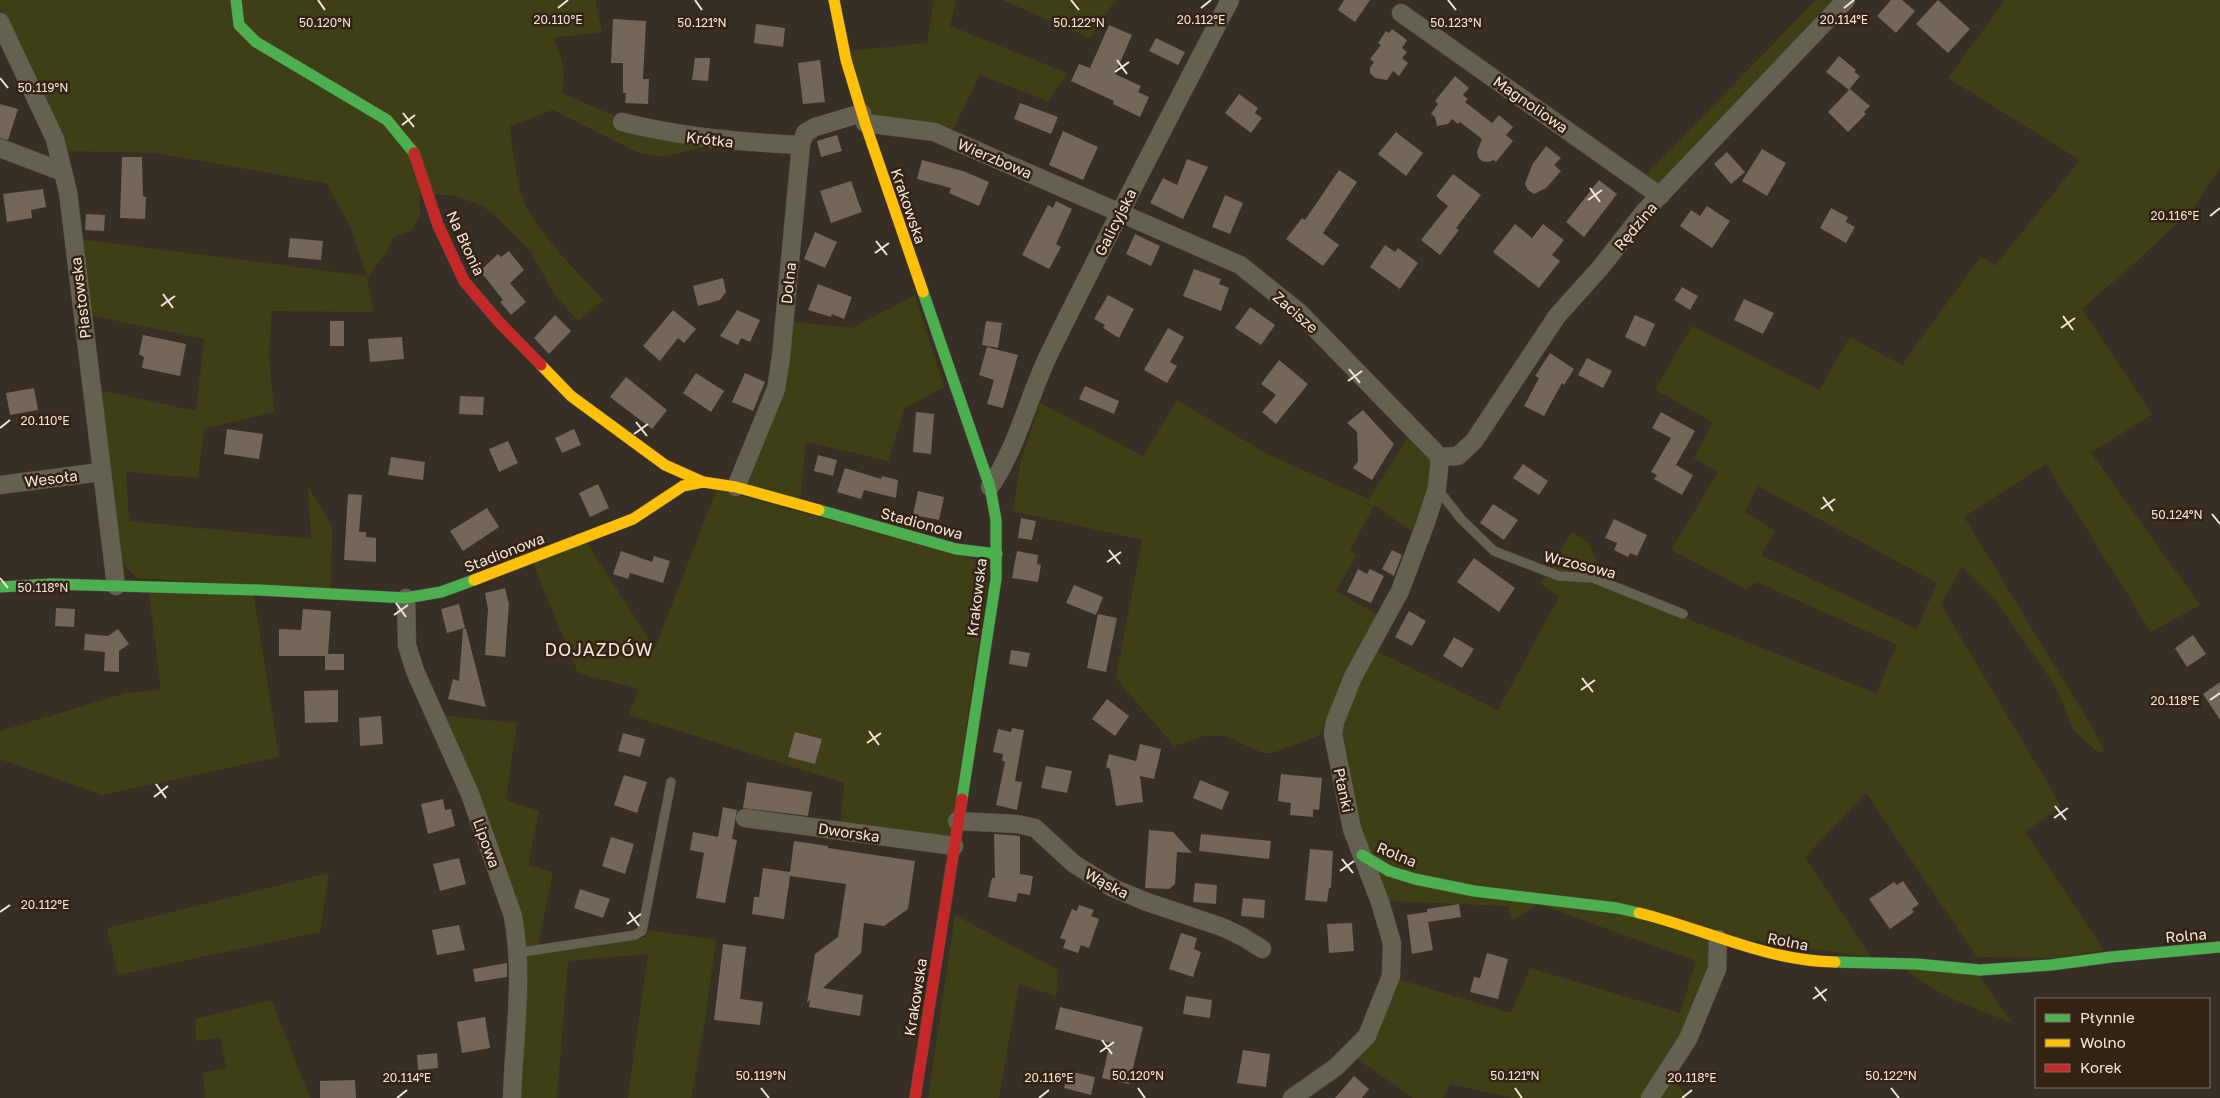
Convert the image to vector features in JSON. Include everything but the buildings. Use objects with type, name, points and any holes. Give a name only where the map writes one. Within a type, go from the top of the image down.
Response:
[{"type":"street","name":"Na Błonia","points":[[236,0],[239,25],[256,42],[387,120],[403,137],[415,154],[438,224],[464,282],[499,322],[571,396],[664,465],[702,482]]},
{"type":"street","name":"Krakowska","points":[[834,0],[846,60],[863,118],[990,487],[996,520],[996,579],[914,1098]]},
{"type":"street","name":"Galicyjska","points":[[990,487],[1004,466],[1045,362],[1230,0]]},
{"type":"street","name":"Rędzina","points":[[1440,457],[1458,456],[1474,442],[1557,316],[1660,196],[1846,0]]},
{"type":"street","name":"Magnoliowa","points":[[1402,13],[1660,196]]},
{"type":"street","name":"Piastowska","points":[[0,22],[55,139],[68,192],[116,586]]},
{"type":"street","points":[[801,145],[804,133],[815,127],[863,118]]},
{"type":"street","name":"Wierzbowa","points":[[863,118],[934,132],[1040,177],[1119,214]]},
{"type":"street","name":"Krótka","points":[[622,122],[666,133],[741,142],[801,145]]},
{"type":"street","name":"Dolna","points":[[736,487],[776,389],[781,357],[801,145]]},
{"type":"street","points":[[0,148],[63,172]]},
{"type":"street","name":"Zacisze","points":[[1119,214],[1240,265],[1300,312],[1440,457]]},
{"type":"street","points":[[982,466],[1011,449]]},
{"type":"street","name":"Płanki","points":[[1292,1098],[1336,1067],[1367,1036],[1391,976],[1392,943],[1380,902],[1352,829],[1332,734],[1353,677],[1400,591],[1437,488],[1440,457]]},
{"type":"street","name":"Wesoła","points":[[0,485],[101,472]]},
{"type":"street","name":"Stadionowa","points":[[0,587],[51,584],[259,590],[406,598],[441,592],[633,519],[683,486],[702,482],[736,487],[956,549],[997,554]]},
{"type":"street","name":"Lipowa","points":[[406,598],[407,645],[415,671],[470,794],[513,916],[516,935],[517,1035],[512,1098]]},
{"type":"street","name":"Dworska","points":[[745,818],[954,846]]},
{"type":"street","name":"Wąska","points":[[957,821],[1017,824],[1035,828],[1074,864],[1113,888],[1147,902],[1222,927],[1262,949]]},
{"type":"street","name":"Rolna","points":[[1362,855],[1389,871],[1415,879],[1474,891],[1617,908],[1655,917],[1718,939],[1772,954],[1822,962],[1916,964],[1980,970],[2052,965],[2110,956],[2220,947]]},
{"type":"street","points":[[1650,1098],[1688,1039],[1717,969],[1718,939]]},
{"type":"lane","name":"Wrzosowa","points":[[1437,488],[1461,519],[1494,551],[1559,576],[1592,578],[1683,614]]},
{"type":"lane","points":[[516,953],[635,935],[642,931],[671,782]]},
{"type":"shaded area","points":[[0,0],[595,0],[602,32],[553,38],[563,65],[562,93],[607,113],[717,144],[662,157],[639,153],[553,110],[510,126],[518,180],[527,208],[543,233],[603,300],[578,321],[554,294],[531,252],[493,214],[479,204],[451,195],[419,195],[420,214],[412,231],[394,237],[385,255],[367,277],[374,312],[272,311],[269,356],[274,412],[204,429],[198,478],[126,472],[129,521],[311,539],[308,487],[332,526],[331,590],[136,578],[117,557],[100,390],[196,411],[204,339],[89,315],[79,239],[367,276],[350,226],[326,183],[156,153],[68,151],[0,9]]},
{"type":"shaded area","points":[[934,0],[956,0],[950,26],[1067,73],[1048,101],[980,75],[951,134],[867,119],[849,51],[927,43]]},
{"type":"shaded area","points":[[1002,0],[1118,0],[1111,6],[1090,38]]},
{"type":"shaded area","points":[[1816,0],[1837,0],[1659,187],[1645,176]]},
{"type":"shaded area","points":[[2005,0],[2220,0],[2220,167],[2194,207],[2137,261],[2082,309],[2152,414],[2091,453],[2200,605],[2151,632],[2046,464],[1964,517],[2095,732],[2104,751],[2099,753],[2074,731],[2056,687],[1996,601],[1962,567],[1941,604],[2061,806],[2025,832],[2104,950],[2059,958],[1977,957],[1866,793],[1805,857],[1871,957],[1715,935],[1712,969],[1684,1038],[1644,1098],[1513,1098],[1450,1084],[1443,1098],[1413,1098],[1353,1056],[1394,978],[1511,1013],[1530,968],[1680,1013],[1696,961],[1538,904],[1513,920],[1508,906],[1385,901],[1356,828],[1338,725],[1372,649],[1498,710],[1559,597],[1541,584],[1572,532],[1589,543],[1597,561],[1624,594],[1876,693],[1897,645],[1757,582],[1746,589],[1671,550],[1718,472],[1694,458],[1713,422],[1655,390],[1692,326],[1819,390],[1850,337],[1902,365],[1981,256],[1995,266],[2080,160],[1948,78]],"holes":[[[1758,486],[1937,583],[1917,629],[1761,555],[1775,531],[1745,512]]]},
{"type":"shaded area","points":[[915,295],[944,387],[905,408],[888,461],[806,442],[800,500],[742,483],[788,321],[852,328]]},
{"type":"shaded area","points":[[1177,400],[1269,455],[1369,499],[1410,434],[1436,461],[1417,535],[1374,505],[1350,551],[1357,555],[1336,591],[1381,617],[1329,724],[1318,736],[1273,753],[1263,753],[1225,736],[1205,736],[1174,746],[1116,678],[1142,540],[1013,511],[1020,464],[1040,403],[1143,456]]},
{"type":"shaded area","points":[[717,489],[990,564],[950,841],[840,827],[844,783],[629,715],[639,689],[578,673],[533,563],[586,542],[655,648]]},
{"type":"shaded area","points":[[253,590],[279,757],[102,795],[0,759],[0,731],[126,693],[161,690],[149,592]]},
{"type":"shaded area","points":[[439,715],[517,723],[506,800],[539,811],[528,865],[553,872],[538,945],[520,948]]},
{"type":"shaded area","points":[[329,873],[320,932],[118,975],[107,928]]},
{"type":"shaded area","points":[[955,915],[1058,970],[1056,996],[1019,984],[999,1098],[928,1098]]},
{"type":"shaded area","points":[[649,930],[716,940],[705,1021],[691,1098],[628,1098],[648,954],[568,961],[557,1098],[517,1098],[522,957],[645,937]]},
{"type":"shaded area","points":[[1905,969],[1977,973],[2011,1022],[1942,994]]},
{"type":"shaded area","points":[[271,1000],[310,1098],[205,1098],[203,1073],[226,1068],[221,1038],[196,1041],[195,1019]]},
{"type":"shaded area","points":[[1671,1073],[1687,1098],[1654,1098]]},
{"type":"traffic: fast","points":[[236,0],[239,25],[256,42],[387,120],[414,153]]},
{"type":"traffic: fast","points":[[923,292],[990,487],[996,520],[996,579],[962,799]]},
{"type":"traffic: fast","points":[[819,510],[956,549],[997,554]]},
{"type":"traffic: fast","points":[[0,587],[51,584],[259,590],[406,598],[441,592],[474,580]]},
{"type":"traffic: fast","points":[[1362,855],[1389,871],[1415,879],[1474,891],[1617,908],[1639,913]]},
{"type":"traffic: fast","points":[[1835,962],[1916,964],[1980,970],[2051,965],[2111,957],[2220,947]]},
{"type":"traffic: slow","points":[[834,0],[846,60],[865,123],[923,292]]},
{"type":"traffic: slow","points":[[541,365],[571,396],[665,465],[703,482]]},
{"type":"traffic: slow","points":[[474,580],[633,519],[683,486],[703,482],[736,487],[819,510]]},
{"type":"traffic: slow","points":[[1639,913],[1760,950],[1809,960],[1835,962]]},
{"type":"traffic: jam","points":[[414,153],[438,225],[464,281],[499,322],[541,365]]},
{"type":"traffic: jam","points":[[915,1098],[962,799]]},
{"type":"district","name":"DOJAZDÓW","points":[[599,649]]}]
